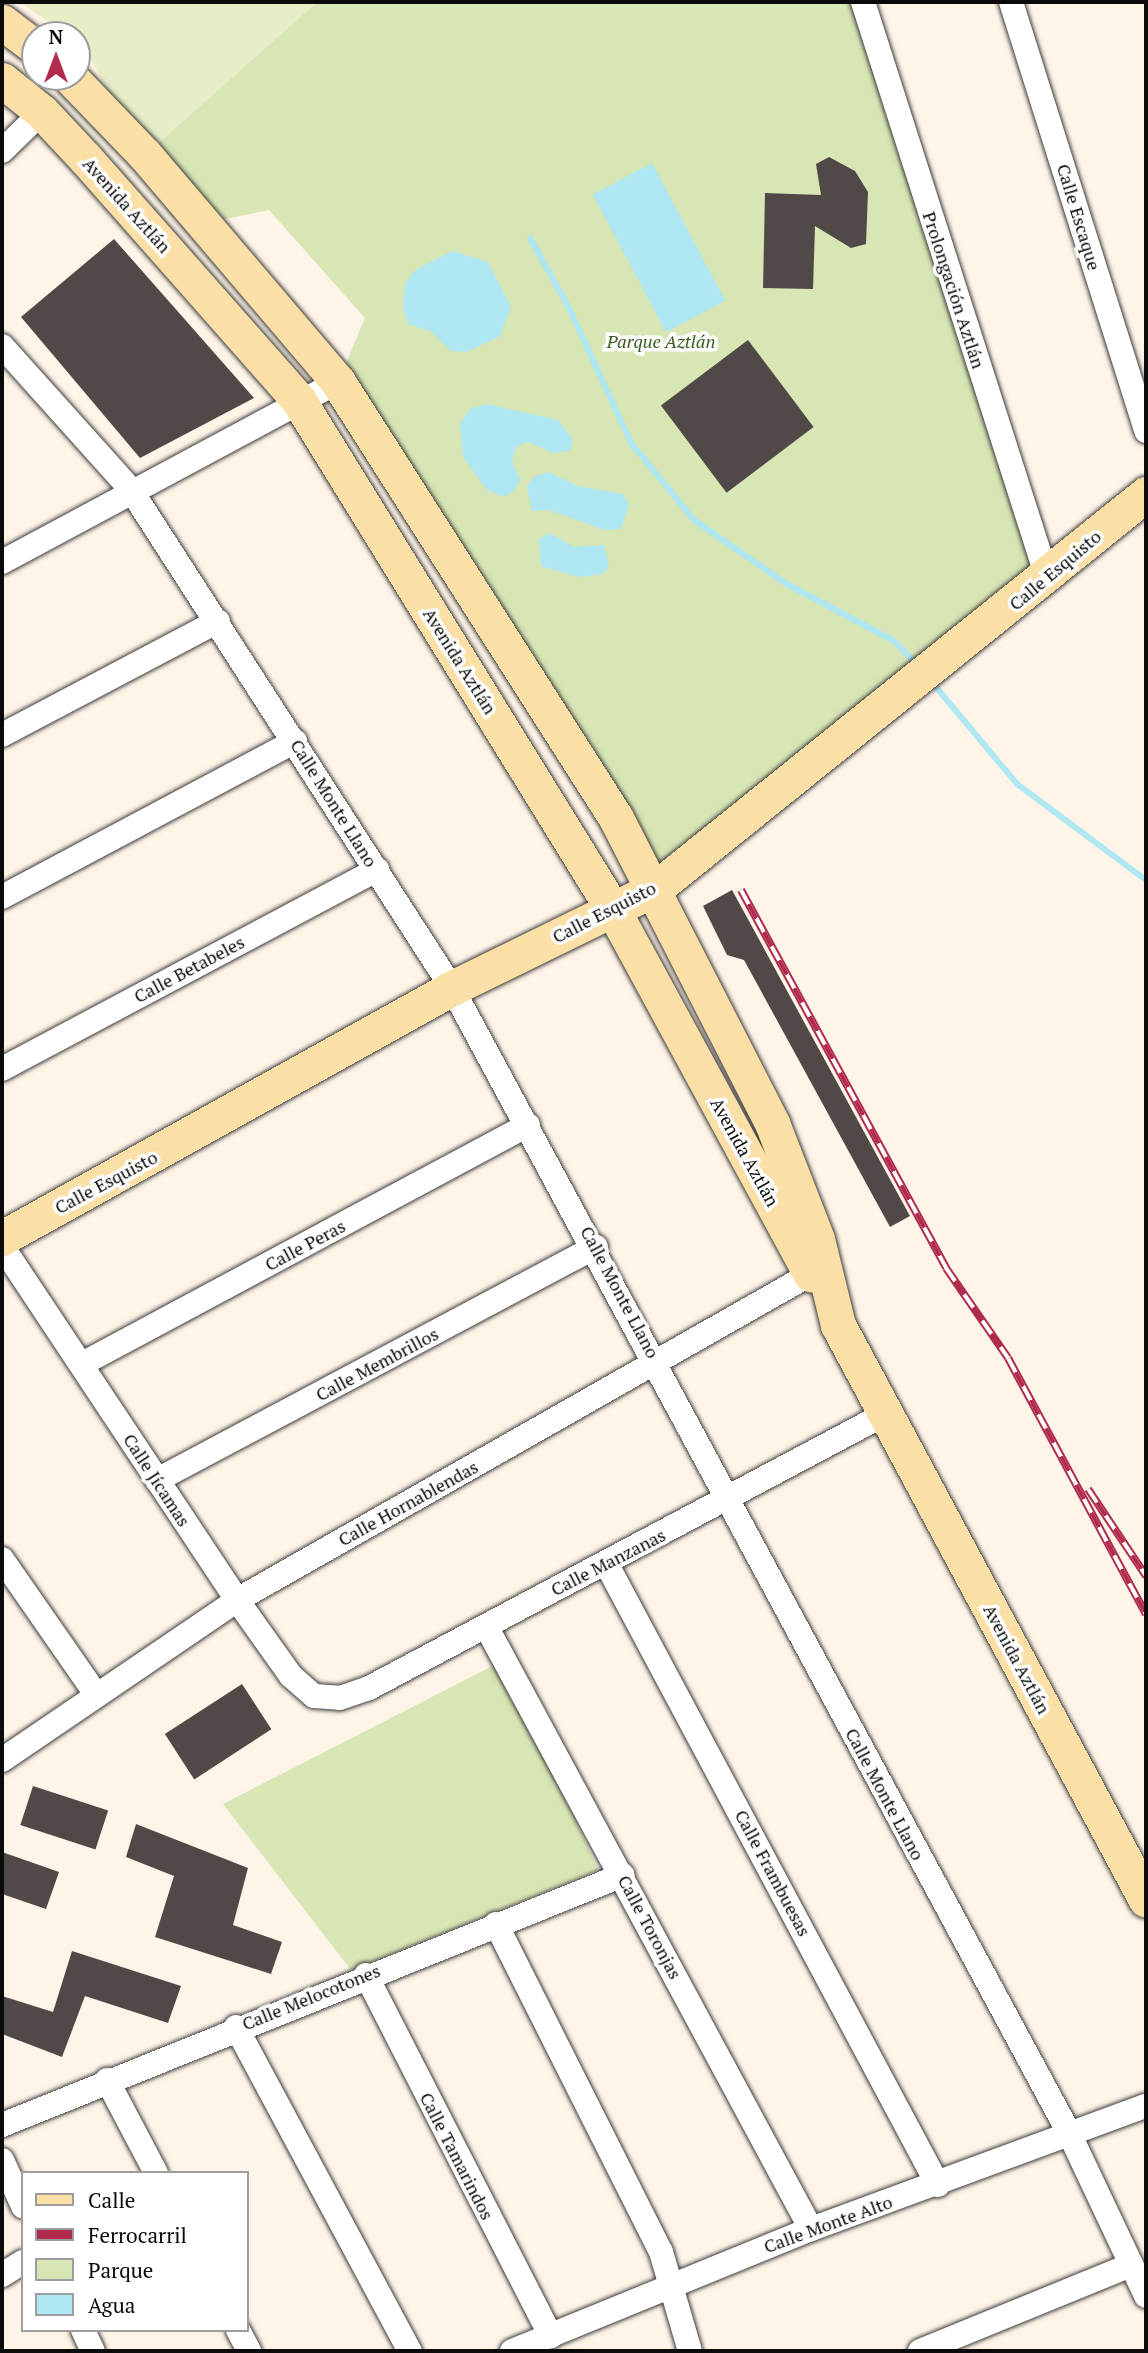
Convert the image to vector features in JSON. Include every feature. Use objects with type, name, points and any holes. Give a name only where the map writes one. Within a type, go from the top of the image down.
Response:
[{"type":"main road","points":[[2,22],[21,36]]},
{"type":"main road","name":"Avenida Aztlán","points":[[2,80],[42,112],[299,401],[633,899],[772,1123],[832,1306],[885,1414],[1146,1900]]},
{"type":"main road","name":"Avenida Aztlán","points":[[83,91],[171,184],[338,382],[633,899],[818,1270]]},
{"type":"main road","name":"Calle Esquisto","points":[[2,1238],[452,988],[633,899],[1047,577],[1146,494]]},
{"type":"street","name":"Prolongación Aztlán","points":[[863,2],[1047,577]]},
{"type":"street","name":"Calle Escaque","points":[[1011,2],[1146,431]]},
{"type":"street","points":[[2,151],[42,112]]},
{"type":"street","name":"Calle Monte Llano","points":[[2,346],[131,490],[218,621],[452,988],[596,1247],[728,1500],[1070,2135],[1146,2296]]},
{"type":"street","points":[[2,562],[131,490],[338,382]]},
{"type":"street","points":[[2,735],[218,621]]},
{"type":"street","points":[[2,897],[295,741]]},
{"type":"street","name":"Calle Betabeles","points":[[2,1069],[377,870]]},
{"type":"street","name":"Calle Peras","points":[[82,1364],[528,1125]]},
{"type":"street","name":"Calle Jícamas","points":[[2,1246],[237,1600],[291,1675],[314,1696],[327,1698]]},
{"type":"street","name":"Calle Membrillos","points":[[157,1480],[596,1247]]},
{"type":"street","name":"Calle Hornablendas","points":[[2,1760],[237,1600],[818,1270]]},
{"type":"street","name":"Calle Manzanas","points":[[327,1698],[369,1688],[728,1500],[885,1414]]},
{"type":"street","points":[[2,1559],[96,1694]]},
{"type":"street","name":"Calle Frambuesas","points":[[606,1563],[937,2185]]},
{"type":"street","name":"Calle Toronjas","points":[[486,1626],[623,1875],[811,2229]]},
{"type":"street","name":"Calle Melocotones","points":[[2,2125],[236,2027],[623,1875]]},
{"type":"street","points":[[496,1924],[661,2252],[690,2351]]},
{"type":"street","name":"Calle Tamarindos","points":[[366,1975],[551,2336]]},
{"type":"street","points":[[236,2027],[410,2351]]},
{"type":"street","points":[[107,2080],[155,2171]]},
{"type":"street","name":"Calle Monte Alto","points":[[512,2351],[811,2229],[937,2185],[1146,2106]]},
{"type":"street","points":[[2,2160],[21,2202]]},
{"type":"street","points":[[2,2275],[21,2263]]},
{"type":"street","points":[[920,2351],[1131,2265]]},
{"type":"street","points":[[84,2332],[93,2351]]},
{"type":"street","points":[[239,2332],[249,2351]]},
{"type":"green space","points":[[20,2],[317,2],[145,155],[91,60],[91,21],[47,21]]},
{"type":"green space","name":"Parque Aztlán","points":[[317,2],[864,2],[1047,577],[656,888],[338,382],[365,318],[269,210],[205,223],[145,155]]},
{"type":"green space","points":[[504,1660],[598,1870],[351,1970],[223,1804]]},
{"type":"water","points":[[652,163],[725,301],[666,332],[593,194]]},
{"type":"water","points":[[452,251],[488,262],[511,307],[500,336],[467,352],[451,351],[430,331],[408,324],[403,308],[405,284],[414,271]]},
{"type":"water","points":[[487,404],[558,420],[573,440],[570,451],[553,453],[528,442],[516,447],[512,462],[520,479],[515,490],[504,497],[487,490],[463,457],[460,424],[470,409]]},
{"type":"water","points":[[548,472],[577,486],[623,494],[629,505],[621,529],[605,530],[549,510],[532,511],[527,486],[535,476]]},
{"type":"water","points":[[549,533],[574,547],[604,545],[609,566],[603,574],[578,577],[541,566],[539,539]]},
{"type":"building","points":[[829,157],[855,171],[868,192],[866,244],[851,248],[815,226],[813,289],[763,288],[765,193],[821,195],[816,164]]},
{"type":"building","points":[[114,239],[254,398],[140,458],[21,317]]},
{"type":"building","points":[[748,340],[814,427],[727,493],[661,406]]},
{"type":"building","points":[[732,890],[910,1216],[890,1227],[744,960],[727,955],[703,906]]},
{"type":"building","points":[[242,1684],[271,1729],[194,1779],[165,1734]]},
{"type":"building","points":[[33,1786],[108,1810],[95,1849],[20,1825]]},
{"type":"building","points":[[136,1824],[248,1868],[233,1925],[282,1942],[271,1974],[155,1937],[174,1876],[126,1857]]},
{"type":"building","points":[[2,1852],[59,1872],[46,1909],[2,1894]]},
{"type":"building","points":[[72,1951],[181,1986],[168,2023],[85,1996],[62,2057],[2,2034],[2,1996],[53,2012]]},
{"type":"waterway","points":[[530,238],[569,308],[631,443],[694,520],[785,583],[894,641],[917,665]]},
{"type":"waterway","points":[[931,681],[1017,784],[1146,880]]},
{"type":"railway","points":[[741,890],[946,1268],[1008,1358],[1146,1614]]},
{"type":"railway","points":[[1088,1489],[1146,1576]]}]
